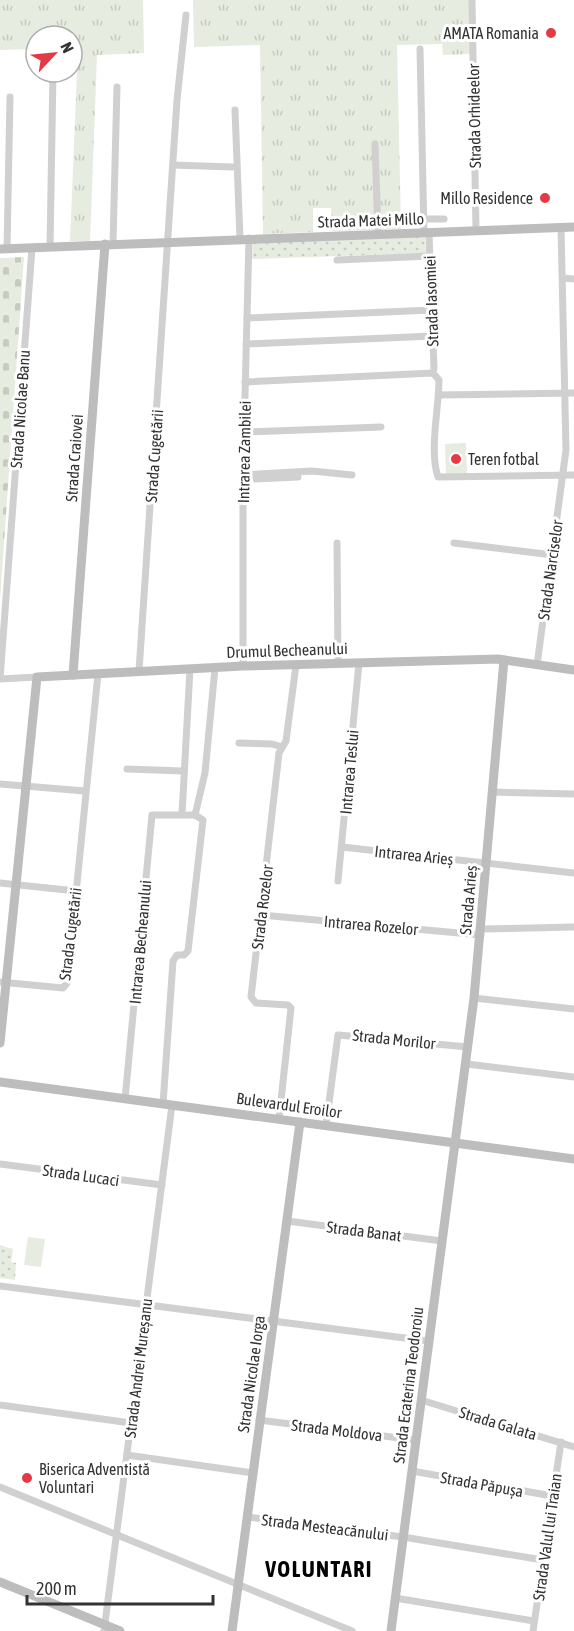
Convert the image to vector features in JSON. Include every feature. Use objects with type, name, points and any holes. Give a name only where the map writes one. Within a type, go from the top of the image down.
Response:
[{"type":"street","name":"Strada Orhideelor","points":[[472,0],[476,231]]},
{"type":"street","points":[[169,241],[186,15]]},
{"type":"street","name":"Strada Iasomiei","points":[[420,49],[423,219],[430,256],[434,371],[439,380],[435,414],[437,474],[444,479],[563,475]]},
{"type":"street","points":[[50,247],[53,84]]},
{"type":"street","points":[[109,244],[117,87]]},
{"type":"street","points":[[3,249],[10,97]]},
{"type":"street","name":"Intrarea Zambilei","points":[[235,110],[247,318],[243,477],[243,666]]},
{"type":"street","points":[[375,144],[378,235]]},
{"type":"street","points":[[173,165],[232,167]]},
{"type":"street","points":[[423,219],[444,219]]},
{"type":"street","name":"Strada Narciselor","points":[[537,665],[563,475],[565,393],[561,227]]},
{"type":"street","name":"Strada Matei Millo","points":[[3,249],[574,227]]},
{"type":"street","name":"Strada Cugetării","points":[[139,671],[169,241]]},
{"type":"street","name":"Strada Craiovei","points":[[73,675],[109,244]]},
{"type":"street","name":"Strada Nicolae Banu","points":[[0,679],[32,248]]},
{"type":"street","points":[[337,260],[430,256]]},
{"type":"street","points":[[562,278],[574,279]]},
{"type":"street","points":[[247,318],[432,310]]},
{"type":"street","points":[[246,344],[433,336]]},
{"type":"street","points":[[564,338],[574,338]]},
{"type":"street","points":[[245,382],[434,371]]},
{"type":"street","points":[[439,395],[574,393]]},
{"type":"street","points":[[244,432],[381,427]]},
{"type":"street","points":[[243,477],[312,471],[352,475]]},
{"type":"street","points":[[563,475],[574,475]]},
{"type":"street","points":[[243,477],[298,477]]},
{"type":"street","points":[[337,543],[338,663]]},
{"type":"street","points":[[454,543],[553,555]]},
{"type":"street","name":"Drumul Becheanului","points":[[0,679],[243,666],[504,660],[574,670]]},
{"type":"street","name":"Strada Arieș","points":[[456,1143],[481,932],[504,660]]},
{"type":"street","name":"Intrarea Teslui","points":[[338,881],[359,663]]},
{"type":"street","name":"Strada Rozelor","points":[[279,1119],[291,1008],[288,1005],[253,1001],[279,753],[286,741],[296,665]]},
{"type":"street","points":[[195,815],[205,773],[215,668]]},
{"type":"street","points":[[182,814],[190,669]]},
{"type":"street","name":"Strada Cugetării","points":[[3,983],[65,987],[98,674]]},
{"type":"street","points":[[0,1042],[3,983],[16,885],[37,677]]},
{"type":"street","points":[[239,744],[272,744],[282,747]]},
{"type":"street","points":[[127,769],[183,771]]},
{"type":"street","points":[[0,784],[85,791]]},
{"type":"street","points":[[492,792],[574,794]]},
{"type":"street","name":"Intrarea Becheanului","points":[[125,1098],[152,815],[195,815]]},
{"type":"street","name":"Strada Andrei Mureșanu","points":[[104,1628],[162,1185],[173,962],[177,955],[184,955],[188,951],[198,874],[203,820],[195,815]]},
{"type":"street","name":"Intrarea Arieș","points":[[342,847],[574,873]]},
{"type":"street","points":[[0,883],[75,891]]},
{"type":"street","name":"Intrarea Rozelor","points":[[261,915],[481,932],[574,927]]},
{"type":"street","points":[[474,998],[574,1009]]},
{"type":"street","name":"Strada Morilor","points":[[326,1125],[338,1035],[468,1047]]},
{"type":"street","points":[[466,1064],[574,1077]]},
{"type":"street","name":"Bulevardul Eroilor","points":[[0,1082],[574,1158]]},
{"type":"street","name":"Strada Nicolae Iorga","points":[[232,1631],[300,1122]]},
{"type":"street","name":"Strada Ecaterina Teodoroiu","points":[[391,1631],[456,1143]]},
{"type":"street","name":"Strada Lucaci","points":[[0,1164],[162,1185]]},
{"type":"street","name":"Strada Banat","points":[[287,1221],[442,1241]]},
{"type":"street","points":[[0,1286],[428,1341]]},
{"type":"street","name":"Strada Galata","points":[[421,1400],[574,1447]]},
{"type":"street","points":[[0,1405],[131,1423]]},
{"type":"street","name":"Strada Moldova","points":[[259,1420],[415,1440]]},
{"type":"street","name":"Strada Valul lui Traian","points":[[533,1631],[561,1442]]},
{"type":"street","points":[[127,1455],[252,1473]]},
{"type":"street","name":"Strada Păpușa","points":[[412,1471],[552,1496]]},
{"type":"street","points":[[0,1487],[352,1631]]},
{"type":"street","name":"Strada Mesteacănului","points":[[248,1517],[403,1537],[543,1560]]},
{"type":"street","points":[[0,1582],[104,1628],[120,1631]]},
{"type":"street","points":[[395,1598],[534,1621]]},
{"type":"green space","points":[[0,0],[143,0],[144,53],[97,55],[90,241],[70,241],[77,84],[84,84],[84,24],[24,24],[24,49],[0,50]]},
{"type":"green space","points":[[193,0],[469,0],[470,54],[443,55],[442,44],[397,45],[401,229],[332,231],[331,208],[313,208],[313,232],[263,234],[260,45],[194,47]]},
{"type":"green space","points":[[425,236],[426,253],[252,259],[253,241]]},
{"type":"green space","points":[[24,257],[0,600],[0,258]]},
{"type":"green space","name":"Teren fotbal","points":[[466,443],[467,474],[446,475],[445,444]]},
{"type":"green space","points":[[28,1237],[45,1239],[41,1267],[24,1265]]},
{"type":"green space","points":[[0,1245],[13,1249],[11,1262],[16,1263],[15,1280],[0,1278]]},
{"type":"place","name":"AMATA Romania","points":[[551,33]]},
{"type":"place","name":"Millo Residence","points":[[545,198]]},
{"type":"place","name":"Teren fotbal","points":[[456,459]]},
{"type":"place","name":"Biserica Adventistă Voluntari","points":[[27,1478]]},
{"type":"district","name":"VOLUNTARI","points":[[319,1569]]}]
